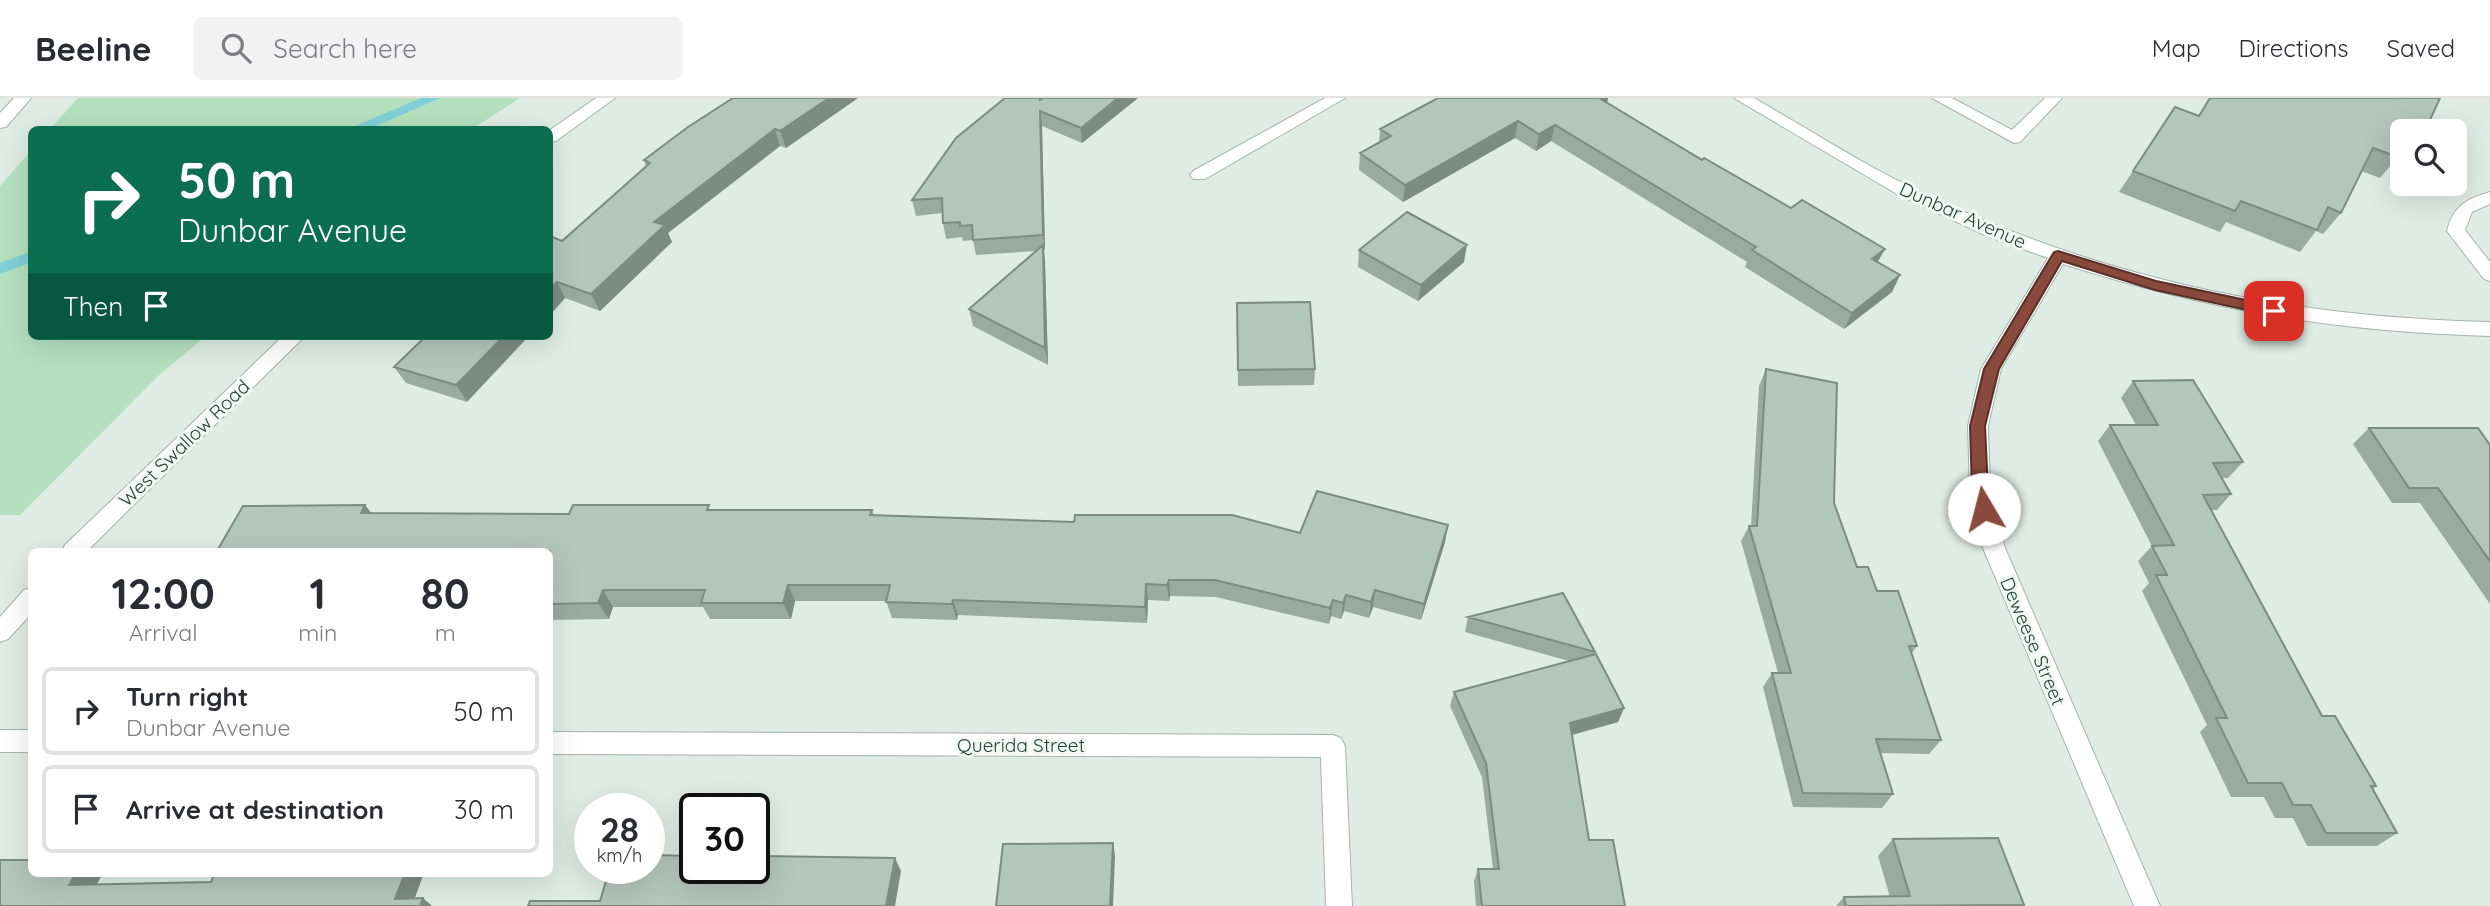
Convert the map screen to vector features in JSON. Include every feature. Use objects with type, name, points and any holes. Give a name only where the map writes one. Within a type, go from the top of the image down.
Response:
[{"type":"street","points":[[0,123],[23,98]]},
{"type":"street","points":[[553,135],[607,98]]},
{"type":"street","points":[[1199,175],[1337,98]]},
{"type":"street","name":"Dunbar Avenue","points":[[1742,98],[1927,202],[2058,256],[2155,285],[2247,307],[2328,320],[2419,329],[2490,329]]},
{"type":"street","points":[[1940,98],[2014,138],[2054,98]]},
{"type":"street","points":[[2490,198],[2473,202],[2459,214],[2455,231],[2490,275]]},
{"type":"street","name":"Deweese Street","points":[[2058,256],[1991,369],[1978,426],[1980,490],[1994,548],[2147,906]]},
{"type":"street","name":"West Swallow Road","points":[[76,548],[291,340]]},
{"type":"street","points":[[0,632],[28,601]]},
{"type":"street","points":[[0,741],[28,741]]},
{"type":"street","name":"Querida Street","points":[[553,743],[1333,746],[1339,906]]},
{"type":"green space","points":[[78,98],[520,98],[477,126],[53,126]]},
{"type":"green space","points":[[28,154],[28,340],[201,340],[158,376],[20,515],[0,515],[0,186]]},
{"type":"building","points":[[733,98],[829,98],[780,131],[775,129],[654,222],[665,225],[591,294],[557,282],[553,286],[553,237],[562,241],[650,163],[644,160]]},
{"type":"building","points":[[1005,98],[1118,98],[1081,128],[1040,111],[1043,235],[973,240],[972,225],[960,226],[960,222],[943,223],[942,198],[912,200],[956,138]]},
{"type":"building","points":[[1438,98],[1599,98],[1702,160],[1704,158],[1791,208],[1802,200],[1885,249],[1872,259],[1900,275],[1852,313],[1752,250],[1756,247],[1555,125],[1539,134],[1518,121],[1405,185],[1360,153],[1391,136],[1380,129]]},
{"type":"building","points":[[2210,98],[2440,98],[2430,119],[2390,119],[2390,154],[2373,148],[2341,213],[2328,207],[2317,230],[2241,201],[2235,211],[2133,171],[2175,107],[2199,116]]},
{"type":"building","points":[[1407,212],[1467,245],[1421,285],[1359,250]]},
{"type":"building","points":[[1043,245],[1045,348],[969,309]]},
{"type":"building","points":[[1310,302],[1315,369],[1238,370],[1237,303]]},
{"type":"building","points":[[422,340],[500,340],[456,385],[394,367]]},
{"type":"building","points":[[1766,369],[1837,383],[1834,503],[1857,567],[1868,567],[1877,591],[1898,591],[1917,646],[1909,646],[1941,740],[1876,739],[1893,794],[1803,793],[1772,673],[1791,673],[1749,526],[1757,526]]},
{"type":"building","points":[[2193,380],[2243,462],[2213,463],[2231,494],[2203,495],[2322,716],[2335,716],[2376,786],[2371,786],[2397,833],[2326,833],[2311,805],[2293,805],[2282,783],[2248,783],[2216,718],[2227,718],[2156,575],[2167,575],[2152,546],[2174,545],[2110,425],[2158,425],[2133,381]]},
{"type":"building","points":[[2369,428],[2478,428],[2490,445],[2490,561],[2438,488],[2409,488]]},
{"type":"building","points":[[1317,491],[1448,525],[1424,604],[1375,590],[1371,602],[1346,595],[1343,603],[1333,600],[1330,608],[1215,580],[1169,580],[1167,585],[1146,584],[1145,607],[953,600],[952,604],[886,602],[890,585],[788,585],[783,603],[701,603],[705,590],[603,590],[598,603],[553,604],[553,548],[219,548],[243,506],[365,505],[361,513],[569,514],[573,505],[709,505],[707,510],[872,510],[870,515],[1074,522],[1075,515],[1232,515],[1300,533]]},
{"type":"building","points":[[1563,593],[1595,652],[1468,617]]},
{"type":"building","points":[[1596,654],[1624,708],[1570,723],[1589,840],[1613,840],[1625,906],[1482,906],[1478,869],[1499,869],[1486,763],[1454,692]]},
{"type":"building","points":[[1998,838],[2024,905],[1846,906],[1844,897],[1910,896],[1893,839]]},
{"type":"building","points":[[1113,843],[1110,906],[996,906],[1003,844]]},
{"type":"building","points":[[665,855],[679,856],[679,884],[770,884],[770,856],[895,858],[886,906],[528,906],[530,901],[600,901],[605,884],[665,884]]},
{"type":"building","points":[[0,860],[28,860],[28,877],[74,877],[69,885],[211,882],[213,877],[403,877],[395,899],[423,898],[420,906],[0,906]]},
{"type":"waterway","points":[[363,126],[433,98]]},
{"type":"waterway","points":[[0,269],[28,258]]},
{"type":"route","points":[[1984,509],[1980,490],[1978,426],[1991,369],[2058,256],[2155,285],[2274,311]]}]
